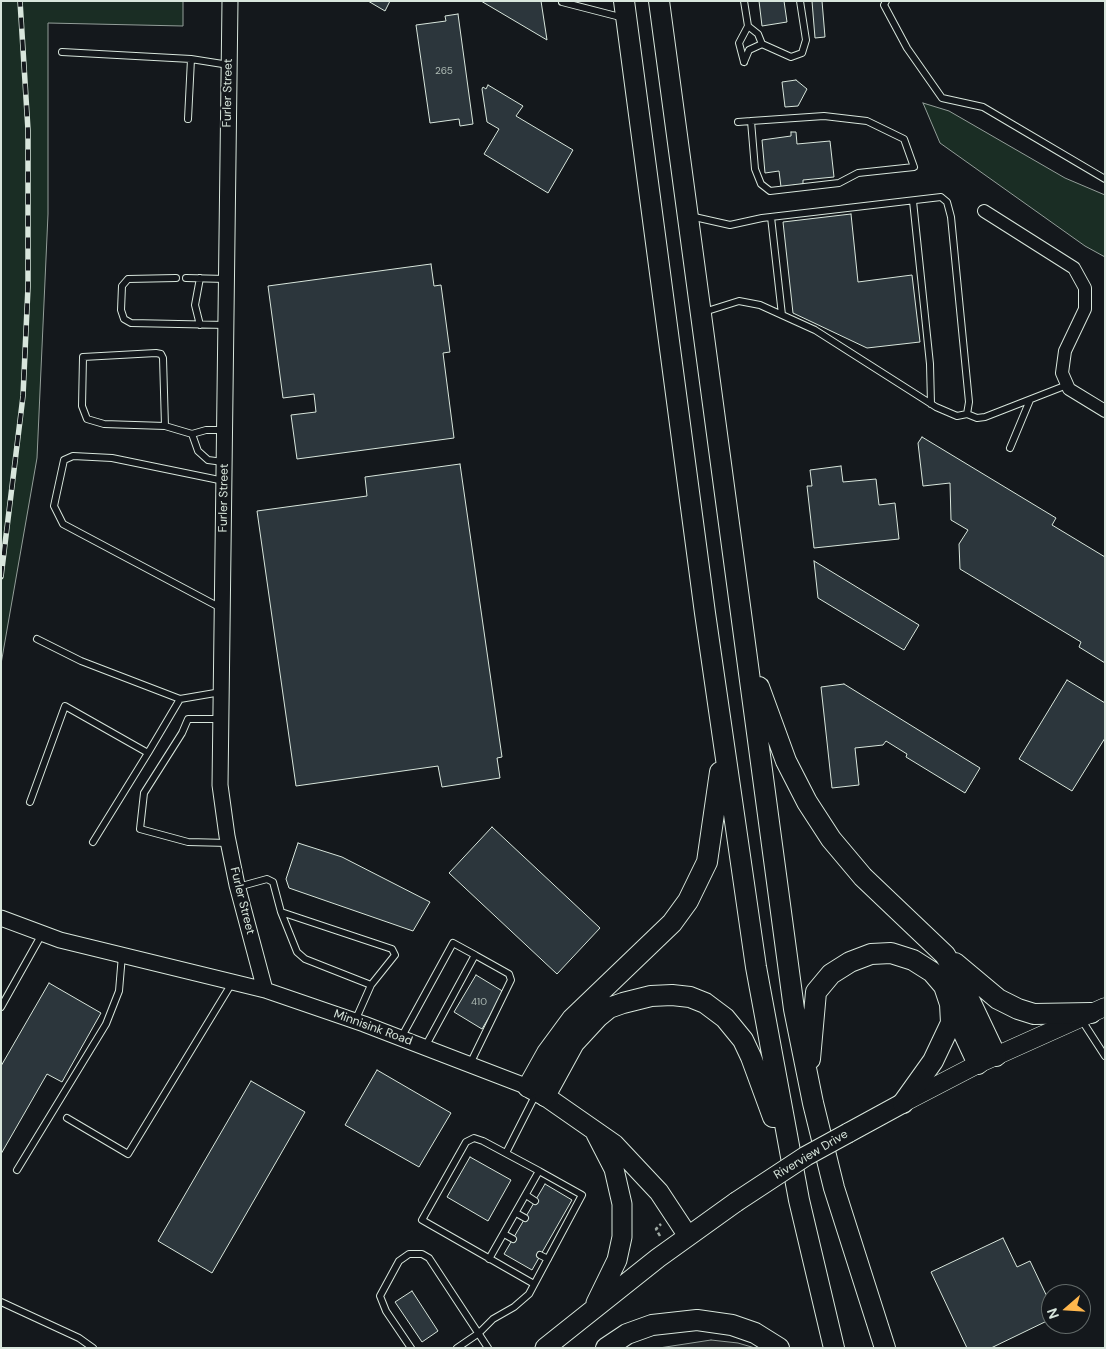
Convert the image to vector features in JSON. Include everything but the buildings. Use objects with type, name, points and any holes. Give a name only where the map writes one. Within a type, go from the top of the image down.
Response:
[{"type":"highway","points":[[659,1],[786,962],[808,1080],[834,1188],[885,1348]]},
{"type":"highway","points":[[625,10],[724,745],[756,967],[799,1200],[834,1348]]},
{"type":"highway","points":[[745,648],[786,761],[807,802],[831,839],[863,877],[945,955],[998,999],[1018,1009],[1034,1014],[1092,1012]]},
{"type":"highway","points":[[537,1092],[547,1053],[572,1019],[672,923],[688,901],[707,862],[724,745]]},
{"type":"highway","points":[[808,1080],[816,992],[832,974],[850,962],[882,952],[913,960],[939,979],[948,994],[950,1004],[951,1023],[944,1041],[933,1061],[903,1103]]},
{"type":"highway","points":[[945,955],[960,980],[987,1060]]},
{"type":"highway","points":[[537,1092],[586,1028],[609,1008],[651,996],[672,995],[690,997],[705,1003],[725,1018],[743,1040],[759,1075],[799,1200]]},
{"type":"highway","points":[[950,1004],[987,1060]]},
{"type":"highway","points":[[606,1348],[627,1334],[652,1325],[697,1320],[732,1325],[754,1333],[780,1348]]},
{"type":"main road","name":"Riverview Drive","points":[[545,1348],[593,1308],[688,1236],[806,1156],[987,1060],[1092,1012]]},
{"type":"main road","name":"Minnisink Road","points":[[537,1092],[614,1144],[635,1164],[658,1192],[688,1236]]},
{"type":"main road","points":[[593,1308],[617,1260],[622,1237],[622,1204],[614,1169],[594,1130]]},
{"type":"street","name":"Furler Street","points":[[230,1],[220,785],[228,843],[237,888],[265,990]]},
{"type":"street","points":[[984,211],[1074,268],[1085,288],[1085,309],[1065,351],[1062,374],[1069,389],[1105,411]]},
{"type":"street","name":"Minnisink Road","points":[[1,918],[42,934],[265,990],[425,1047],[537,1092]]},
{"type":"lane","points":[[744,1],[748,26],[739,43],[744,62],[749,50],[762,44]]},
{"type":"lane","points":[[748,26],[758,34],[762,44],[790,56],[802,53],[806,40],[800,1]]},
{"type":"lane","points":[[886,1],[884,5],[907,48],[942,98],[983,107],[1105,179]]},
{"type":"lane","points":[[562,2],[625,10]]},
{"type":"lane","points":[[62,52],[191,60],[229,65]]},
{"type":"lane","points":[[188,119],[191,60]]},
{"type":"lane","points":[[738,122],[751,121],[824,116],[867,122],[904,139],[914,167],[858,173],[839,183],[823,183],[770,191],[761,184],[756,169],[751,121]]},
{"type":"lane","points":[[688,215],[730,225],[771,217],[941,198],[948,202],[969,402],[967,414]]},
{"type":"lane","points":[[913,201],[930,364],[931,404]]},
{"type":"lane","points":[[771,217],[782,315]]},
{"type":"lane","points":[[176,278],[128,279],[122,286],[121,315],[126,322],[226,325]]},
{"type":"lane","points":[[186,278],[226,279]]},
{"type":"lane","points":[[200,278],[195,305],[200,325]]},
{"type":"lane","points":[[701,313],[739,301],[760,305],[815,330],[931,404],[957,416],[967,414],[977,418],[985,417],[1067,385]]},
{"type":"lane","points":[[164,426],[163,358],[160,354],[147,353],[83,357],[82,406],[87,419],[104,424],[164,426],[192,434],[206,430],[224,430]]},
{"type":"lane","points":[[1010,448],[1030,400]]},
{"type":"lane","points":[[192,434],[198,451],[208,460],[224,462]]},
{"type":"lane","points":[[222,609],[63,524],[54,506],[64,460],[73,456],[112,458],[224,481]]},
{"type":"lane","points":[[37,639],[81,661],[180,700],[221,692]]},
{"type":"lane","points":[[93,842],[180,700]]},
{"type":"lane","points":[[30,802],[66,706],[148,753]]},
{"type":"lane","points":[[221,719],[188,719],[182,733],[144,793],[140,829],[188,842],[228,843]]},
{"type":"lane","points":[[237,888],[267,879],[273,882],[281,912],[298,952],[305,959],[371,985]]},
{"type":"lane","points":[[281,912],[392,949],[395,955],[371,985],[355,1021]]},
{"type":"lane","points":[[1,1007],[42,934]]},
{"type":"lane","points":[[401,1038],[453,943],[509,974],[512,980],[469,1066]]},
{"type":"lane","points":[[17,1170],[106,1024],[119,991],[122,955]]},
{"type":"lane","points":[[425,1047],[475,955]]},
{"type":"lane","points":[[67,1118],[128,1154],[233,982]]},
{"type":"lane","points":[[1092,1012],[1105,1056]]},
{"type":"lane","points":[[506,1153],[537,1092]]},
{"type":"lane","points":[[457,1348],[479,1333],[493,1319],[529,1294],[548,1259],[555,1236],[582,1195],[506,1153],[474,1138],[466,1142],[422,1220],[534,1284]]},
{"type":"lane","points":[[489,1260],[540,1171]]},
{"type":"lane","points":[[526,1195],[535,1200]]},
{"type":"lane","points":[[516,1213],[525,1218]]},
{"type":"lane","points":[[504,1234],[513,1239]]},
{"type":"lane","points":[[411,1348],[386,1311],[380,1296],[399,1261],[409,1254],[422,1254],[429,1258],[488,1348]]},
{"type":"lane","points":[[540,1255],[548,1259]]},
{"type":"lane","points":[[1,1302],[79,1338],[93,1348]]},
{"type":"path","points":[[660,1236],[656,1230],[662,1222]]},
{"type":"green space","points":[[1,1],[183,1],[183,26],[48,23],[48,214],[37,458],[1,664]]},
{"type":"green space","points":[[923,103],[949,111],[1065,178],[1105,195],[1105,257],[1085,246],[940,143]]},
{"type":"shaded area","points":[[711,1340],[738,1343],[755,1348],[659,1348]]},
{"type":"railway","points":[[1,577],[23,396],[28,287],[28,130],[20,1]]}]
